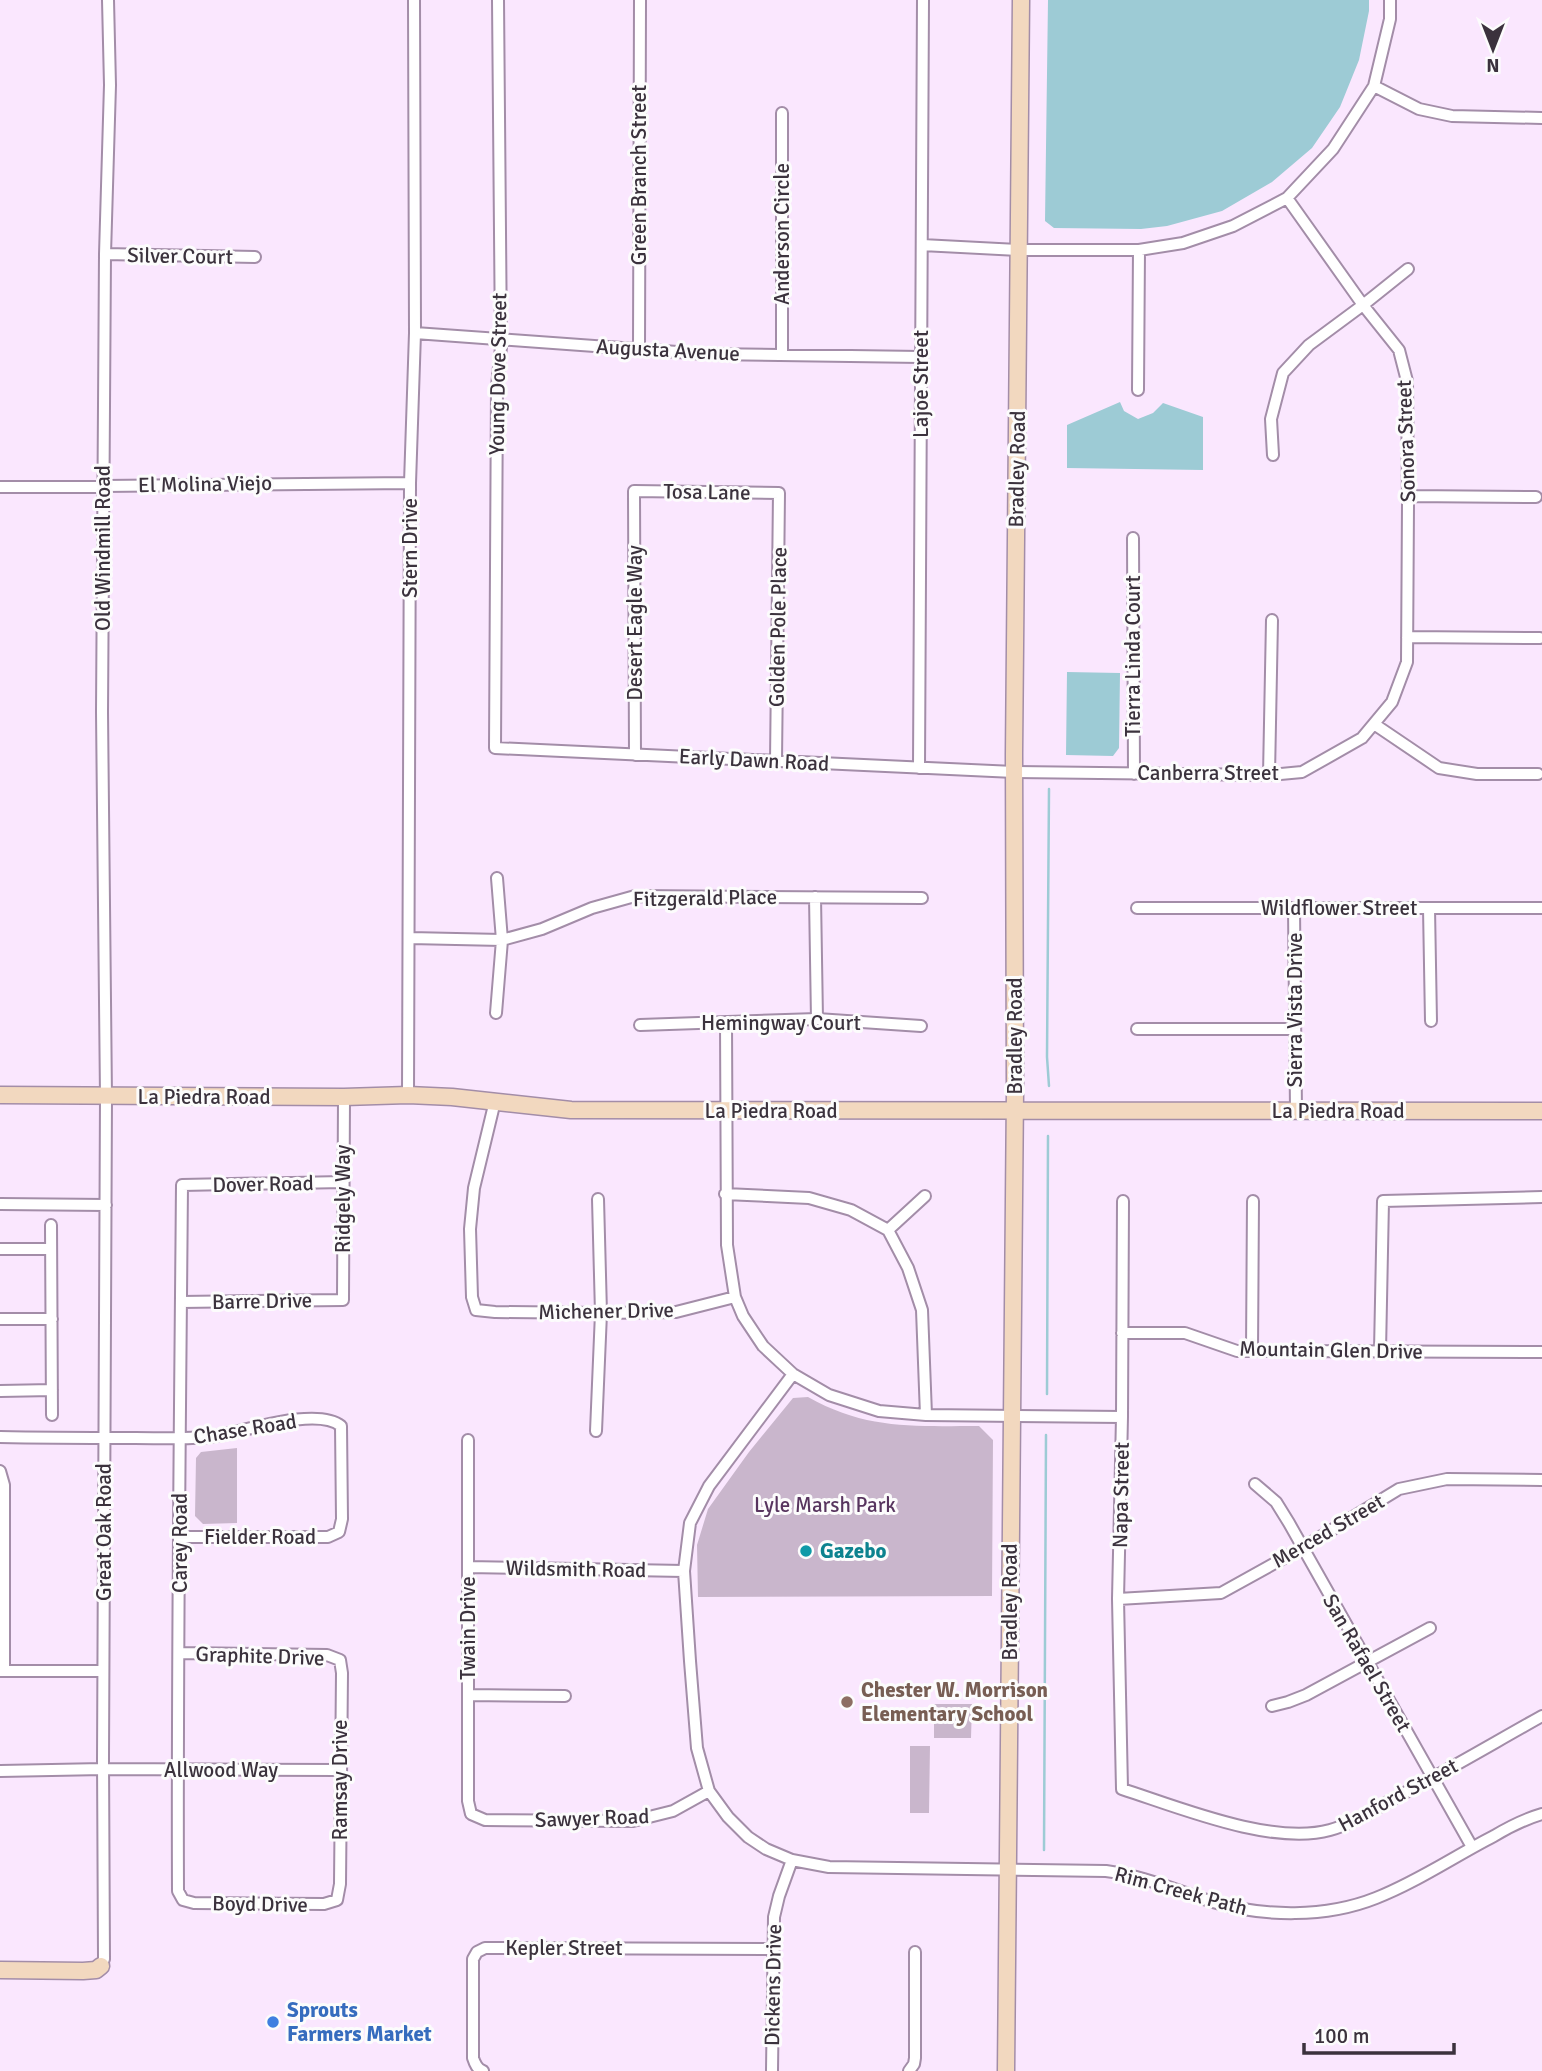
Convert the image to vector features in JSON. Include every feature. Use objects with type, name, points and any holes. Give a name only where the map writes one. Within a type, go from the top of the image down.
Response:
[{"type":"street","name":"Old Windmill Road","points":[[106,1097],[102,784],[105,254],[110,85],[108,0]]},
{"type":"street","name":"Stern Drive","points":[[408,1096],[410,482],[415,333],[414,0]]},
{"type":"street","name":"Young Dove Street","points":[[495,748],[496,386],[501,340],[498,0]]},
{"type":"street","name":"Green Branch Street","points":[[639,350],[640,0]]},
{"type":"street","name":"Lajoe Street","points":[[919,768],[923,0]]},
{"type":"street","name":"Bradley Road","points":[[1006,2071],[1021,0]]},
{"type":"street","points":[[922,245],[1019,250],[1139,250],[1183,243],[1233,226],[1287,198],[1333,149],[1374,86],[1390,19],[1390,0]]},
{"type":"street","points":[[1374,86],[1419,108],[1452,116],[1542,118]]},
{"type":"street","name":"Anderson Circle","points":[[782,113],[782,355]]},
{"type":"street","name":"Sonora Street","points":[[1287,198],[1363,306],[1399,350],[1406,382],[1407,637]]},
{"type":"street","points":[[1138,390],[1139,250]]},
{"type":"street","name":"Silver Court","points":[[105,254],[255,257]]},
{"type":"street","points":[[1273,456],[1270,419],[1283,373],[1309,345],[1408,269]]},
{"type":"street","name":"Augusta Avenue","points":[[415,333],[705,354],[921,357]]},
{"type":"street","name":"El Molina Viejo","points":[[0,487],[410,482]]},
{"type":"street","name":"Tosa Lane","points":[[634,491],[779,493]]},
{"type":"street","name":"Desert Eagle Way","points":[[634,491],[635,755]]},
{"type":"street","name":"Golden Pole Place","points":[[776,761],[779,493]]},
{"type":"street","points":[[1408,496],[1536,497]]},
{"type":"street","name":"Tierra Linda Court","points":[[1133,538],[1134,774]]},
{"type":"street","points":[[1269,775],[1272,620]]},
{"type":"street","points":[[1407,637],[1540,638]]},
{"type":"street","name":"Canberra Street","points":[[1014,772],[1269,775],[1302,772],[1362,738],[1392,702],[1406,662],[1407,637]]},
{"type":"street","points":[[1374,724],[1439,768],[1477,774],[1538,774]]},
{"type":"street","name":"Early Dawn Road","points":[[495,748],[1014,772]]},
{"type":"street","points":[[496,1013],[502,940],[497,878]]},
{"type":"street","name":"Fitzgerald Place","points":[[410,938],[502,940],[542,929],[592,908],[635,896],[922,898]]},
{"type":"street","points":[[815,898],[817,1019]]},
{"type":"street","name":"Wildflower Street","points":[[1137,908],[1542,908]]},
{"type":"street","name":"Sierra Vista Drive","points":[[1294,908],[1296,1111]]},
{"type":"street","points":[[1429,908],[1431,1021]]},
{"type":"street","name":"Hemingway Court","points":[[640,1025],[817,1019],[921,1026]]},
{"type":"street","points":[[726,1022],[727,1245],[734,1297],[763,1346],[793,1374],[829,1395],[879,1411],[926,1415],[1122,1417]]},
{"type":"street","points":[[1138,1029],[1295,1029]]},
{"type":"street","name":"La Piedra Road","points":[[0,1095],[408,1096],[495,1101],[571,1111],[1542,1111]]},
{"type":"street","name":"Great Oak Road","points":[[102,1966],[106,1097]]},
{"type":"street","name":"Ridgely Way","points":[[343,1300],[344,1097]]},
{"type":"street","name":"Michener Drive","points":[[495,1101],[474,1188],[470,1229],[472,1297],[476,1310],[676,1312],[734,1297]]},
{"type":"street","name":"Dover Road","points":[[182,1185],[343,1182]]},
{"type":"street","name":"Carey Road","points":[[182,1185],[178,1891],[183,1900]]},
{"type":"street","points":[[725,1194],[809,1198],[851,1210],[888,1230],[908,1268],[922,1310],[926,1415]]},
{"type":"street","points":[[888,1230],[925,1196]]},
{"type":"street","points":[[1380,1351],[1383,1201],[1542,1197]]},
{"type":"street","points":[[596,1431],[601,1313],[598,1199]]},
{"type":"street","name":"Napa Street","points":[[1122,1789],[1118,1600],[1123,1201]]},
{"type":"street","points":[[1252,1351],[1253,1201]]},
{"type":"street","points":[[0,1204],[106,1205]]},
{"type":"street","points":[[51,1225],[52,1415]]},
{"type":"street","points":[[0,1249],[51,1249]]},
{"type":"street","name":"Barre Drive","points":[[181,1302],[343,1300]]},
{"type":"street","points":[[0,1319],[52,1319]]},
{"type":"street","name":"Mountain Glen Drive","points":[[1122,1333],[1185,1334],[1237,1351],[1542,1352]]},
{"type":"street","points":[[709,1791],[697,1748],[684,1571],[690,1523],[709,1486],[793,1374]]},
{"type":"street","points":[[0,1391],[52,1390]]},
{"type":"street","name":"Chase Road","points":[[0,1437],[180,1438],[220,1435],[269,1423],[331,1420],[341,1426],[342,1519],[339,1532]]},
{"type":"street","name":"Twain Drive","points":[[468,1440],[468,1801],[471,1814]]},
{"type":"street","points":[[0,1471],[4,1485],[2,1671],[103,1671]]},
{"type":"street","name":"Merced Street","points":[[1118,1600],[1221,1593],[1399,1489],[1447,1479],[1542,1480]]},
{"type":"street","name":"San Rafael Street","points":[[1255,1484],[1276,1502],[1472,1847]]},
{"type":"street","name":"Fielder Road","points":[[180,1537],[328,1537],[339,1532]]},
{"type":"street","name":"Wildsmith Road","points":[[468,1567],[684,1571]]},
{"type":"street","points":[[1272,1706],[1306,1695],[1430,1628]]},
{"type":"street","name":"Graphite Drive","points":[[179,1653],[327,1655],[340,1660]]},
{"type":"street","name":"Ramsay Drive","points":[[337,1900],[340,1884],[340,1660]]},
{"type":"street","points":[[468,1695],[565,1696]]},
{"type":"street","name":"Hanford Street","points":[[1122,1789],[1209,1817],[1265,1831],[1306,1833],[1331,1830],[1433,1778],[1542,1716]]},
{"type":"street","name":"Allwood Way","points":[[0,1771],[340,1770]]},
{"type":"street","name":"Rim Creek Path","points":[[709,1791],[727,1817],[748,1837],[766,1849],[792,1860],[829,1867],[1009,1868],[1125,1873],[1255,1911],[1315,1912],[1339,1909],[1376,1898],[1523,1820],[1542,1814]]},
{"type":"street","name":"Sawyer Road","points":[[471,1814],[485,1820],[633,1821],[673,1811],[709,1791]]},
{"type":"street","name":"Dickens Drive","points":[[772,2071],[774,1917],[792,1860]]},
{"type":"street","name":"Boyd Drive","points":[[183,1900],[194,1903],[324,1904],[337,1900]]},
{"type":"street","name":"Kepler Street","points":[[481,2071],[474,2058],[473,1959],[477,1952],[485,1948],[772,1949]]},
{"type":"street","points":[[909,2071],[915,2058],[915,1952]]},
{"type":"street","points":[[0,1970],[83,1971],[96,1970],[102,1966]]},
{"type":"green space","name":"Lyle Marsh Park","points":[[808,1397],[830,1408],[871,1421],[911,1426],[979,1426],[993,1440],[992,1596],[698,1597],[697,1545],[708,1509],[749,1452],[793,1398]]},
{"type":"green space","points":[[237,1448],[237,1523],[203,1524],[195,1516],[196,1458],[201,1452]]},
{"type":"green space","points":[[934,1704],[972,1704],[971,1738],[934,1738]]},
{"type":"green space","points":[[910,1746],[930,1746],[929,1813],[910,1813]]},
{"type":"shaded area","points":[[1048,0],[1369,0],[1369,11],[1359,60],[1340,107],[1312,148],[1272,182],[1222,211],[1167,226],[1141,229],[1054,228],[1045,221]]},
{"type":"shaded area","points":[[1120,402],[1124,411],[1138,419],[1153,413],[1163,403],[1203,417],[1203,470],[1067,468],[1067,425]]},
{"type":"shaded area","points":[[1067,672],[1120,673],[1119,748],[1113,756],[1066,755]]},
{"type":"waterway","points":[[1049,789],[1049,1086]]},
{"type":"waterway","points":[[1047,1394],[1048,1136]]},
{"type":"waterway","points":[[1044,1850],[1046,1435]]},
{"type":"place","name":"Gazebo","points":[[806,1551]]},
{"type":"place","name":"Chester W. Morrison Elementary School","points":[[847,1702]]},
{"type":"place","name":"Sprouts Farmers Market","points":[[273,2022]]}]
